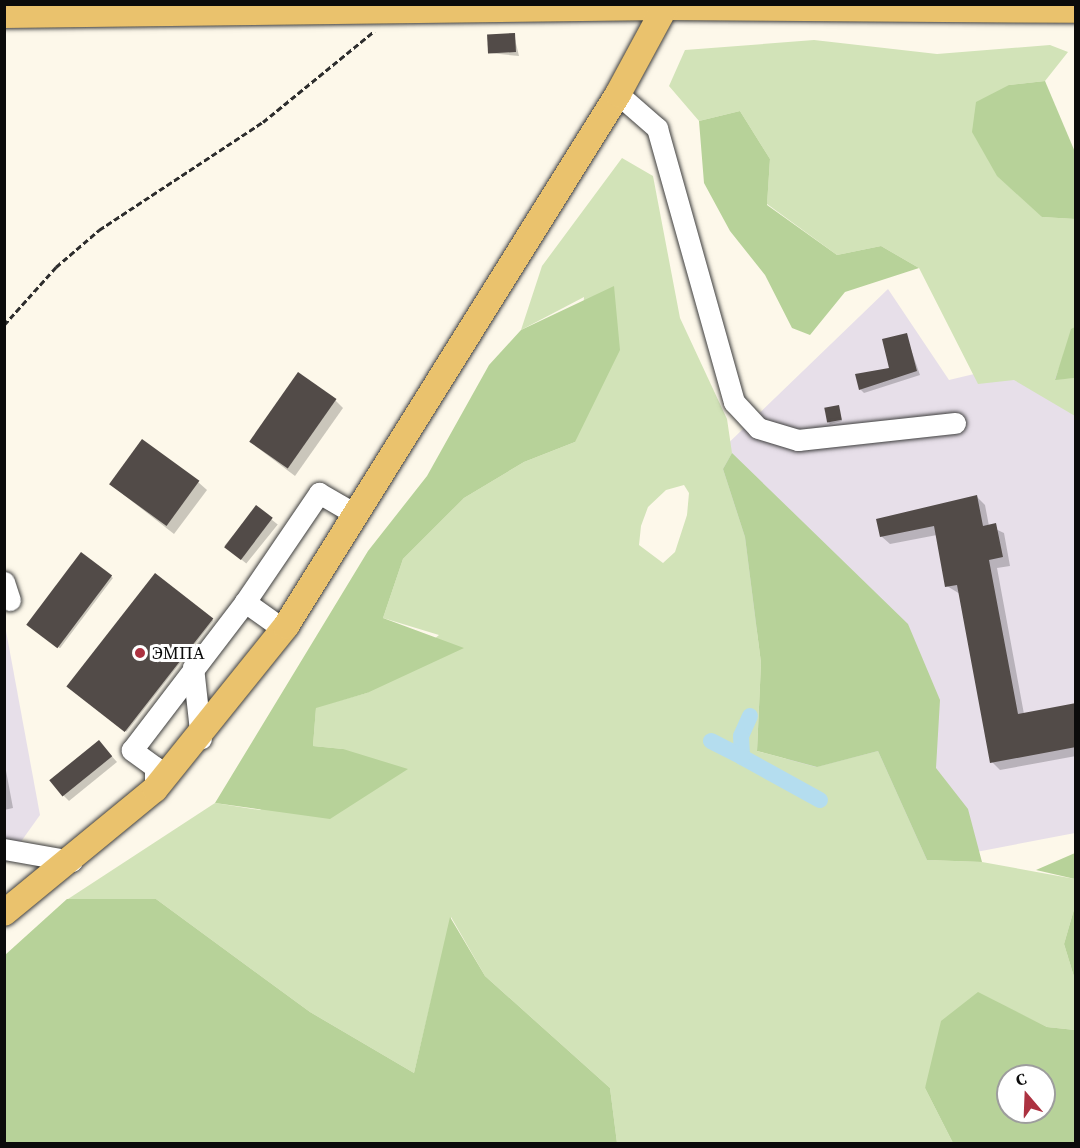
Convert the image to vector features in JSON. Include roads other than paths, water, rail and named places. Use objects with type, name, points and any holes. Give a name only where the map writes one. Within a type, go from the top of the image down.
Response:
[{"type":"main road","points":[[4,15],[506,8],[987,7],[1076,10]]},
{"type":"main road","points":[[4,913],[72,861],[155,789],[201,739],[283,629],[357,515],[618,94],[665,8]]},
{"type":"lane","points":[[618,94],[657,128],[734,402],[758,428],[798,440],[956,423]]},
{"type":"lane","points":[[155,789],[155,767],[132,750],[193,667],[245,602],[319,493],[357,515]]},
{"type":"lane","points":[[245,602],[283,629]]},
{"type":"lane","points":[[193,667],[201,739]]},
{"type":"lane","points":[[4,849],[72,861]]},
{"type":"waterway","points":[[750,716],[741,736],[742,757],[820,800]]},
{"type":"waterway","points":[[711,741],[742,757]]},
{"type":"place","name":"ЭМПА","points":[[140,653]]}]
